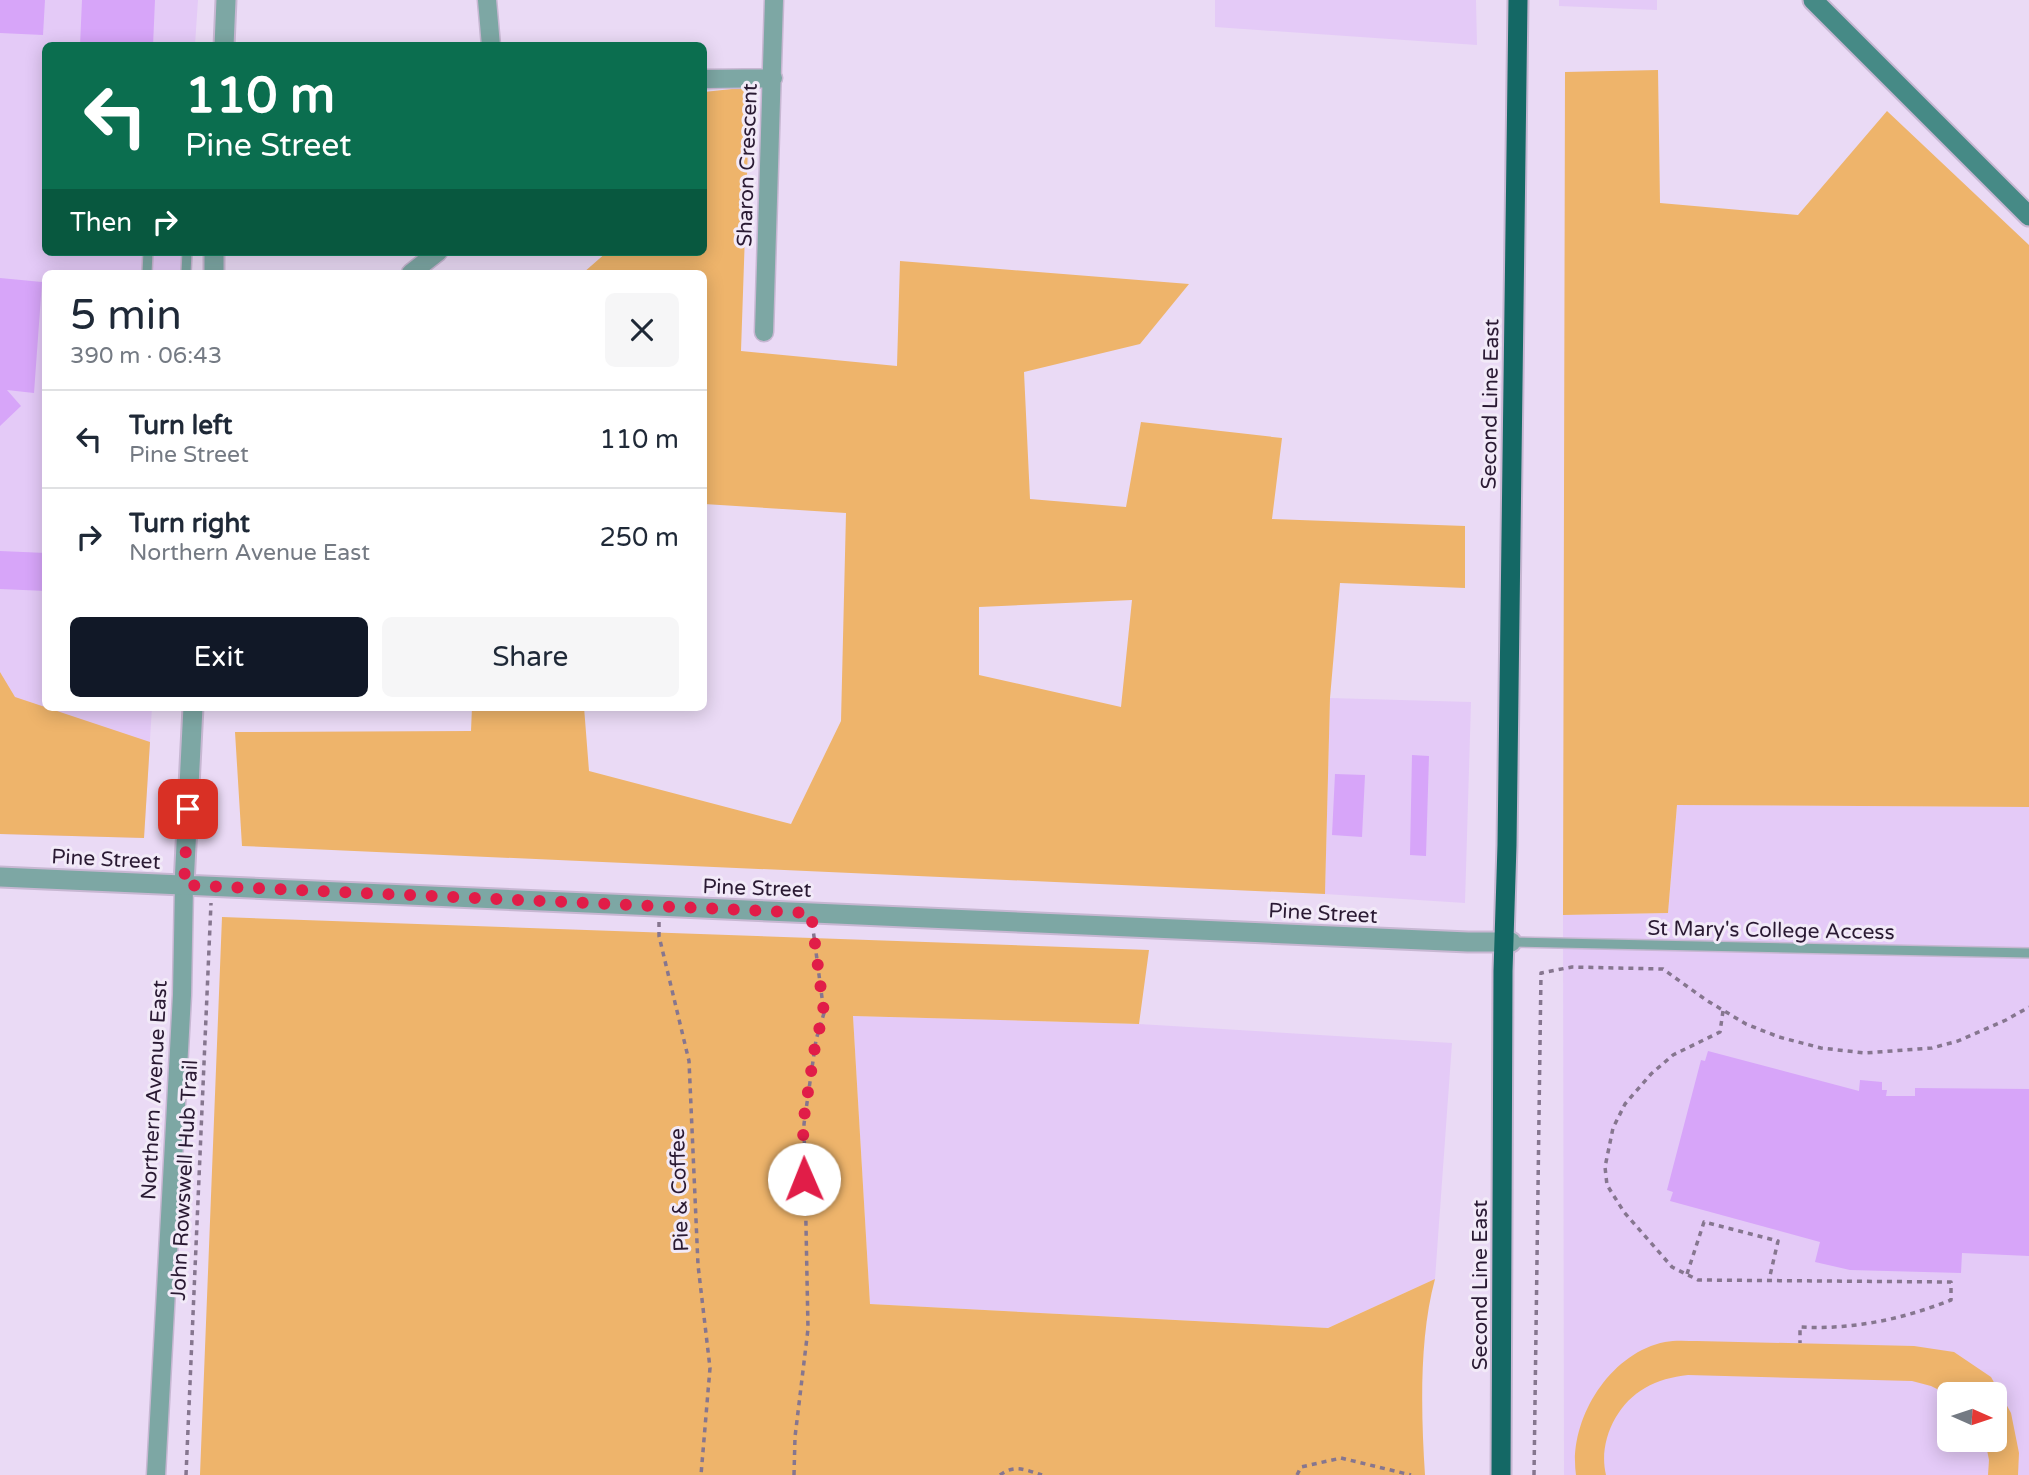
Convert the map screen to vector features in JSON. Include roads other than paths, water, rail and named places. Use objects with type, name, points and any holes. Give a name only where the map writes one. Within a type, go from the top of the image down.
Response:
[{"type":"highway","name":"Second Line East","points":[[1501,1475],[1503,1094],[1508,942],[1507,809],[1518,0]]},
{"type":"main road","points":[[1813,0],[2029,216]]},
{"type":"street","points":[[224,42],[226,0]]},
{"type":"street","points":[[487,0],[491,42]]},
{"type":"street","name":"Sharon Crescent","points":[[764,332],[774,0]]},
{"type":"street","points":[[707,79],[773,78]]},
{"type":"street","points":[[415,270],[433,256]]},
{"type":"street","name":"Northern Avenue East","points":[[156,1475],[182,995],[184,885],[193,711]]},
{"type":"street","name":"Pine Street","points":[[0,877],[1508,942]]},
{"type":"lane","name":"St Mary's College Access","points":[[1508,942],[2029,953]]}]
